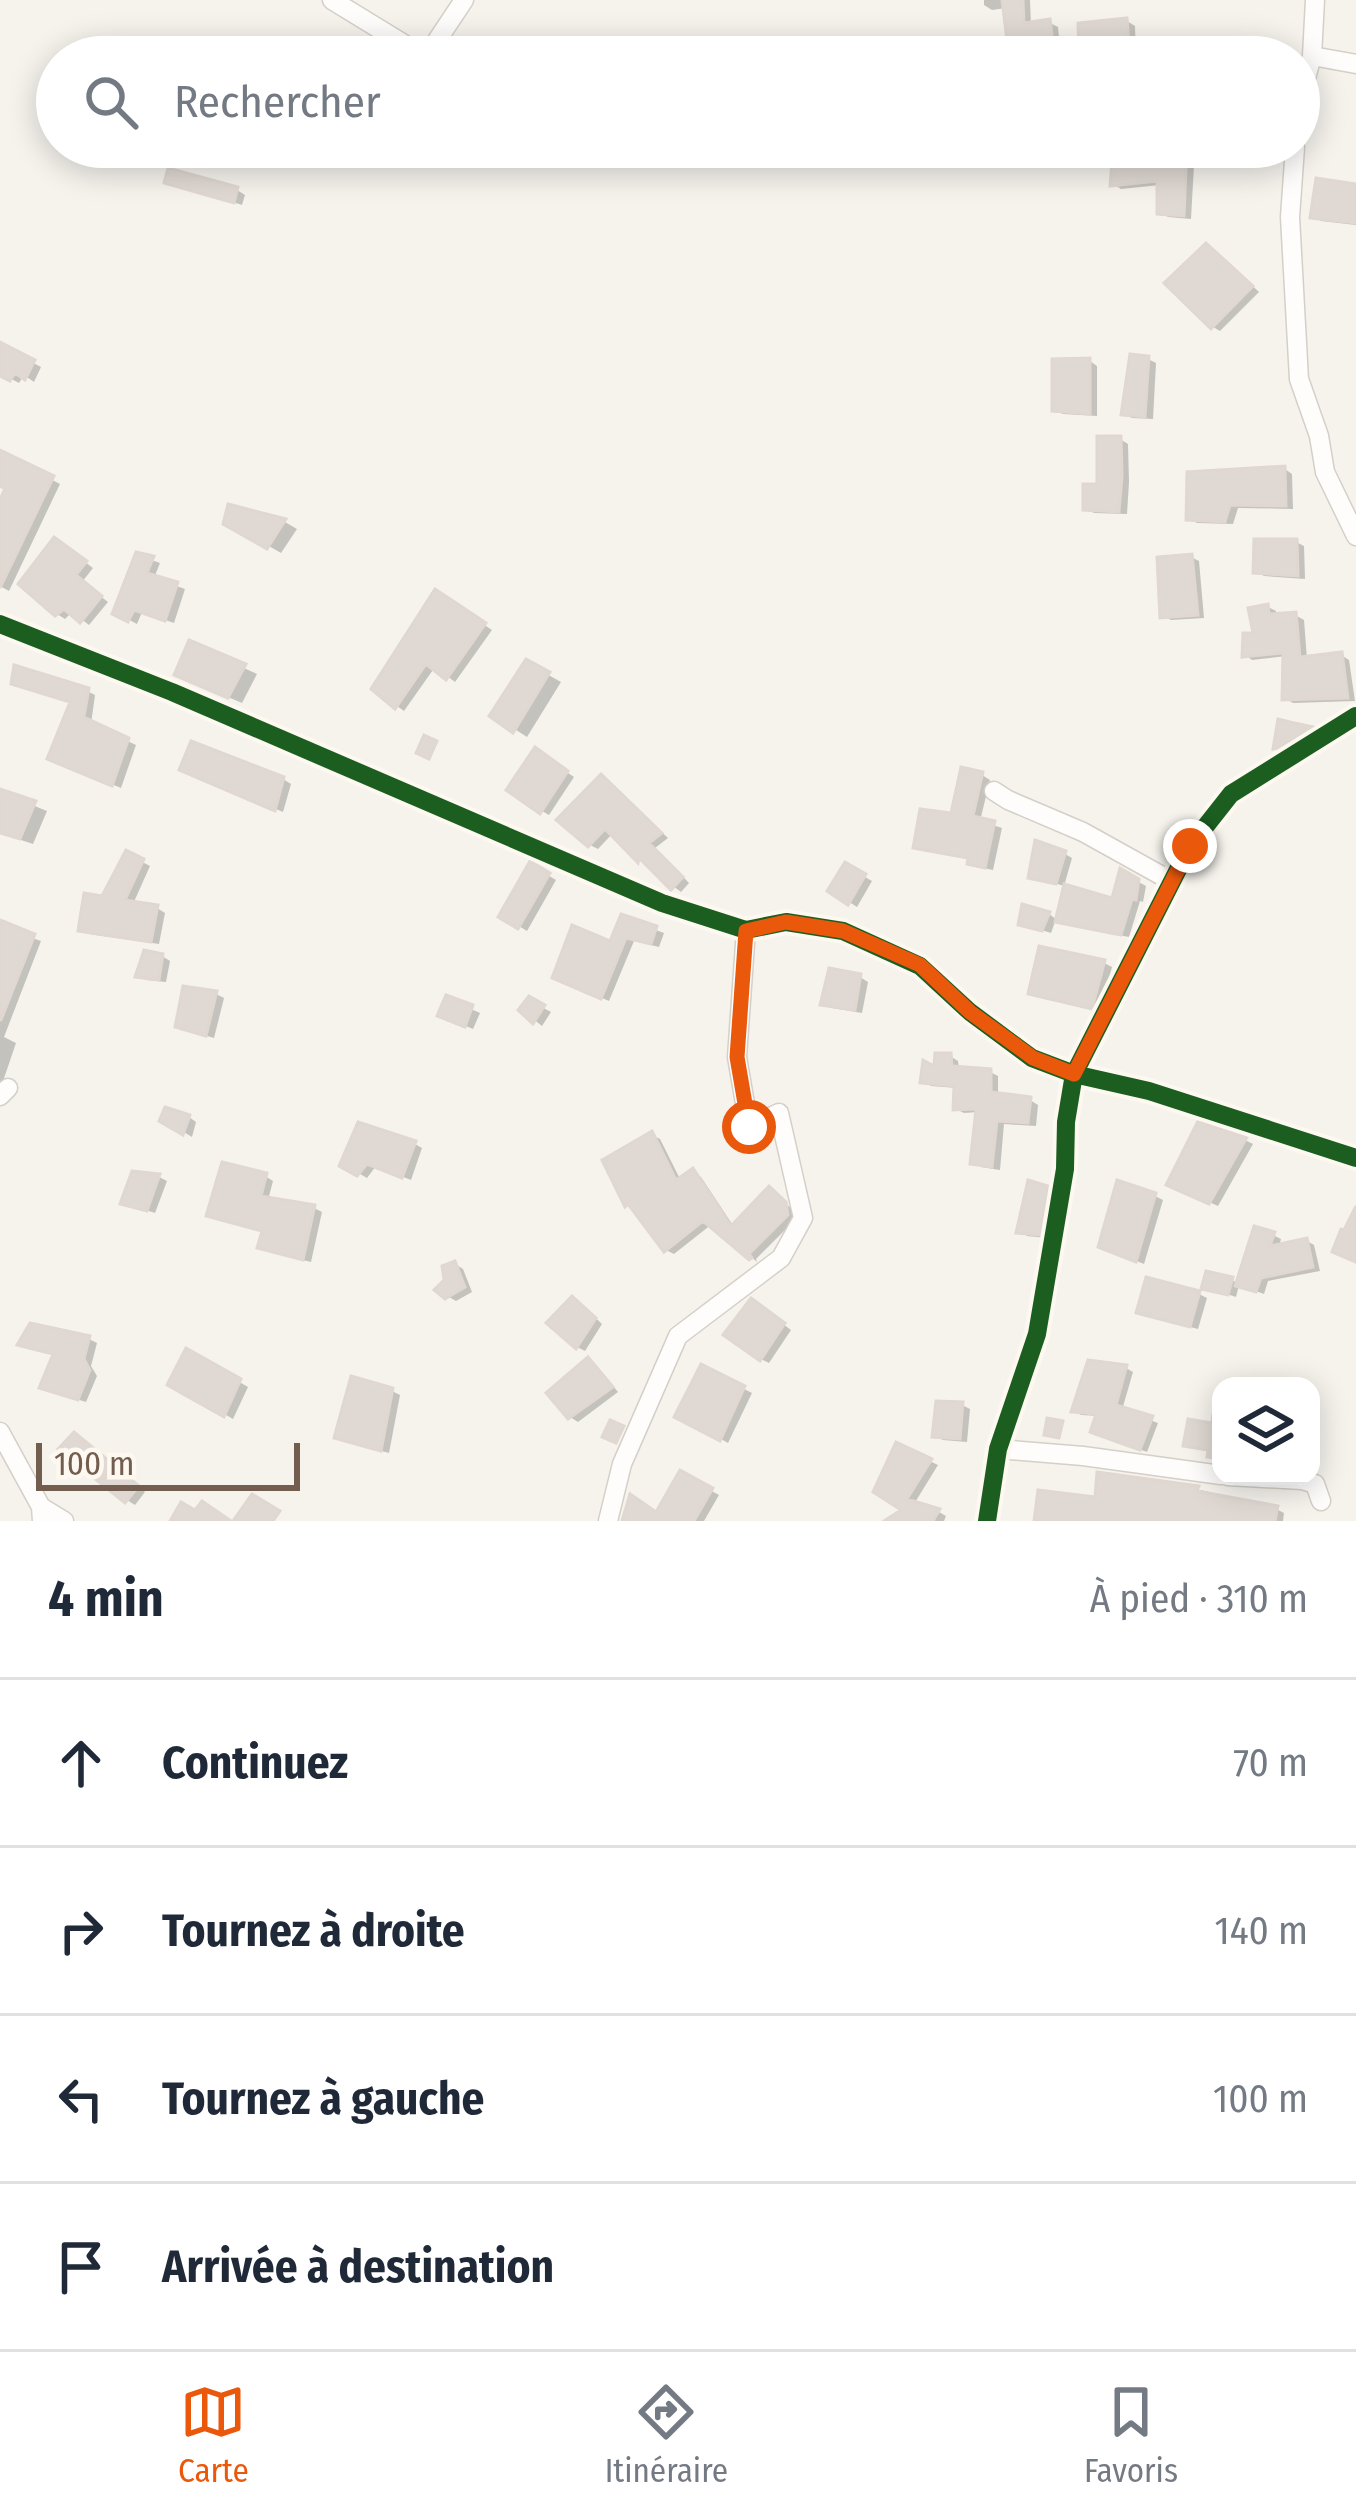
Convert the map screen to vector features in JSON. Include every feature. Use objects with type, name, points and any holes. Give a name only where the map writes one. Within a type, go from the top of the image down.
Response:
[{"type":"street","points":[[332,0],[391,36]]},
{"type":"street","points":[[440,36],[464,0]]},
{"type":"street","points":[[1313,36],[1315,0]]},
{"type":"street","points":[[1320,57],[1356,64]]},
{"type":"street","points":[[1293,168],[1290,217],[1299,379],[1325,472],[1356,536]]},
{"type":"street","points":[[0,624],[172,692],[662,903],[746,931],[786,922],[843,931],[920,965],[970,1012],[1033,1058],[1356,1158]]},
{"type":"street","points":[[987,1521],[998,1449],[1037,1334],[1065,1169],[1074,1074],[1190,846],[1231,794],[1356,716]]},
{"type":"street","points":[[994,791],[1174,882]]},
{"type":"street","points":[[608,1521],[622,1464],[678,1336],[781,1258],[802,1218],[778,1113],[749,1127],[737,1057],[746,931]]},
{"type":"street","points":[[0,1432],[42,1514],[64,1521]]},
{"type":"street","points":[[998,1449],[1212,1474]]},
{"type":"street","points":[[1315,1485],[1321,1501]]},
{"type":"building","points":[[1002,0],[1023,0],[1024,23],[1050,19],[1052,36],[1006,36]]},
{"type":"building","points":[[1127,18],[1128,36],[1078,36],[1078,23]]},
{"type":"building","points":[[168,168],[238,187],[234,203],[164,183]]},
{"type":"building","points":[[1111,168],[1186,168],[1184,216],[1157,214],[1157,181],[1110,186]]},
{"type":"building","points":[[1316,178],[1356,184],[1356,223],[1310,218]]},
{"type":"building","points":[[1206,243],[1253,286],[1211,329],[1164,283]]},
{"type":"building","points":[[0,342],[35,360],[25,380],[15,373],[10,381],[0,376]]},
{"type":"building","points":[[1130,354],[1149,356],[1145,417],[1121,415]]},
{"type":"building","points":[[1090,358],[1090,414],[1052,411],[1052,359]]},
{"type":"building","points":[[1097,436],[1121,436],[1119,512],[1083,510],[1083,484],[1097,484]]},
{"type":"building","points":[[0,450],[54,476],[0,588],[0,499],[5,489],[0,486]]},
{"type":"building","points":[[1285,466],[1286,506],[1230,505],[1225,522],[1186,520],[1187,472]]},
{"type":"building","points":[[228,504],[286,519],[267,549],[223,524]]},
{"type":"building","points":[[54,537],[87,561],[76,575],[102,596],[80,623],[64,609],[55,616],[18,584]]},
{"type":"building","points":[[1254,539],[1297,539],[1298,576],[1253,573]]},
{"type":"building","points":[[136,552],[154,556],[147,573],[178,582],[165,621],[134,610],[128,622],[112,614]]},
{"type":"building","points":[[1192,554],[1198,615],[1160,618],[1157,557]]},
{"type":"building","points":[[435,589],[486,623],[446,680],[426,664],[395,709],[371,689]]},
{"type":"building","points":[[1268,604],[1269,614],[1296,612],[1300,657],[1342,652],[1348,698],[1282,700],[1283,653],[1242,657],[1243,633],[1253,633],[1248,608]]},
{"type":"building","points":[[189,640],[246,664],[228,698],[174,675]]},
{"type":"building","points":[[526,659],[550,672],[513,733],[489,716]]},
{"type":"building","points":[[14,665],[89,688],[84,717],[129,738],[112,786],[47,759],[70,702],[11,684]]},
{"type":"building","points":[[1278,719],[1313,727],[1273,749]]},
{"type":"building","points":[[424,735],[437,741],[429,759],[416,753]]},
{"type":"building","points":[[191,741],[284,777],[275,811],[179,770]]},
{"type":"building","points":[[535,747],[568,771],[540,814],[506,790]]},
{"type":"building","points":[[961,767],[983,772],[973,816],[995,821],[985,868],[967,864],[968,858],[913,848],[920,809],[951,813]]},
{"type":"building","points":[[601,774],[662,833],[649,843],[683,877],[671,890],[605,829],[588,847],[556,820]]},
{"type":"building","points":[[0,789],[36,801],[20,839],[0,833]]},
{"type":"building","points":[[1035,840],[1066,851],[1056,884],[1028,878]]},
{"type":"building","points":[[126,850],[144,859],[125,900],[158,905],[151,942],[78,931],[84,893],[102,896]]},
{"type":"building","points":[[530,861],[550,873],[518,929],[498,917]]},
{"type":"building","points":[[845,862],[866,874],[848,905],[827,891]]},
{"type":"building","points":[[1120,868],[1139,879],[1121,935],[1055,922],[1064,884],[1112,898]]},
{"type":"building","points":[[1022,904],[1050,912],[1042,931],[1018,925]]},
{"type":"building","points":[[621,914],[657,926],[651,944],[626,938],[601,999],[552,978],[572,925],[610,941]]},
{"type":"building","points":[[0,920],[35,934],[1,1020],[0,1020]]},
{"type":"building","points":[[1039,946],[1105,960],[1092,1009],[1028,994]]},
{"type":"building","points":[[144,950],[163,954],[159,980],[135,977]]},
{"type":"building","points":[[829,968],[861,974],[855,1010],[820,1005]]},
{"type":"building","points":[[183,986],[217,991],[206,1036],[175,1027]]},
{"type":"building","points":[[446,995],[473,1005],[465,1027],[437,1016]]},
{"type":"building","points":[[529,996],[545,1005],[533,1024],[518,1010]]},
{"type":"building","points":[[935,1053],[951,1053],[952,1066],[991,1069],[991,1092],[1031,1097],[1028,1123],[997,1121],[992,1167],[970,1164],[976,1109],[953,1110],[954,1086],[920,1083],[923,1060],[934,1066]]},
{"type":"building","points":[[165,1107],[190,1115],[183,1135],[159,1121]]},
{"type":"building","points":[[1198,1121],[1247,1137],[1209,1204],[1166,1185]]},
{"type":"building","points":[[358,1122],[416,1141],[402,1178],[367,1164],[357,1176],[339,1166]]},
{"type":"building","points":[[652,1131],[676,1180],[693,1168],[731,1226],[769,1186],[786,1202],[788,1215],[749,1254],[752,1258],[703,1221],[664,1252],[628,1204],[625,1207],[602,1160]]},
{"type":"building","points":[[222,1162],[267,1173],[261,1196],[315,1205],[303,1260],[257,1248],[262,1231],[206,1216]]},
{"type":"building","points":[[132,1171],[160,1174],[147,1211],[120,1204]]},
{"type":"building","points":[[1028,1180],[1048,1186],[1040,1235],[1016,1233]]},
{"type":"building","points":[[1117,1180],[1156,1193],[1136,1262],[1098,1247]]},
{"type":"building","points":[[1356,1206],[1356,1262],[1332,1252]]},
{"type":"building","points":[[1254,1226],[1275,1232],[1270,1246],[1307,1238],[1313,1267],[1261,1278],[1256,1292],[1235,1286]]},
{"type":"building","points":[[455,1261],[465,1287],[445,1299],[434,1290],[444,1280],[442,1266]]},
{"type":"building","points":[[1206,1271],[1233,1277],[1228,1295],[1201,1289]]},
{"type":"building","points":[[1146,1277],[1200,1291],[1190,1327],[1136,1313]]},
{"type":"building","points":[[572,1296],[596,1318],[576,1349],[546,1323]]},
{"type":"building","points":[[751,1298],[785,1323],[760,1361],[723,1335]]},
{"type":"building","points":[[30,1323],[90,1336],[84,1359],[90,1370],[78,1400],[39,1388],[53,1354],[17,1345]]},
{"type":"building","points":[[186,1348],[241,1379],[224,1417],[167,1385]]},
{"type":"building","points":[[588,1357],[613,1387],[568,1419],[546,1393]]},
{"type":"building","points":[[1088,1360],[1127,1365],[1116,1405],[1153,1416],[1140,1450],[1090,1432],[1096,1414],[1071,1412]]},
{"type":"building","points":[[701,1364],[745,1386],[720,1441],[674,1417]]},
{"type":"building","points":[[351,1376],[393,1388],[381,1451],[334,1438]]},
{"type":"building","points":[[936,1401],[963,1402],[960,1439],[932,1437]]},
{"type":"building","points":[[1047,1418],[1063,1421],[1059,1438],[1044,1435]]},
{"type":"building","points":[[1188,1419],[1212,1423],[1212,1458],[1207,1457],[1208,1450],[1183,1446]]},
{"type":"building","points":[[610,1420],[624,1426],[616,1443],[602,1437]]},
{"type":"building","points":[[74,1432],[139,1486],[125,1503],[58,1449]]},
{"type":"building","points":[[896,1442],[932,1459],[907,1499],[940,1509],[933,1521],[884,1521],[901,1510],[873,1492]]},
{"type":"building","points":[[680,1470],[713,1488],[694,1521],[622,1521],[630,1494],[656,1512]]},
{"type":"building","points":[[1097,1472],[1199,1486],[1197,1491],[1278,1506],[1275,1521],[1034,1521],[1038,1490],[1095,1497]]},
{"type":"building","points":[[252,1494],[280,1511],[273,1521],[233,1521]]},
{"type":"building","points":[[202,1501],[231,1521],[170,1521],[181,1502],[195,1510]]},
{"type":"cycle path","points":[[0,624],[172,692],[662,903],[746,930],[786,922],[843,931],[920,966],[970,1012],[1032,1058],[1074,1074],[1065,1169],[1037,1334],[998,1449],[987,1521]]},
{"type":"cycle path","points":[[1356,716],[1231,794],[1190,846],[1074,1074],[1149,1091],[1356,1158]]},
{"type":"route","points":[[749,1127],[737,1057],[746,931],[786,922],[843,931],[920,965],[970,1012],[1033,1058],[1074,1074],[1190,846]]}]
